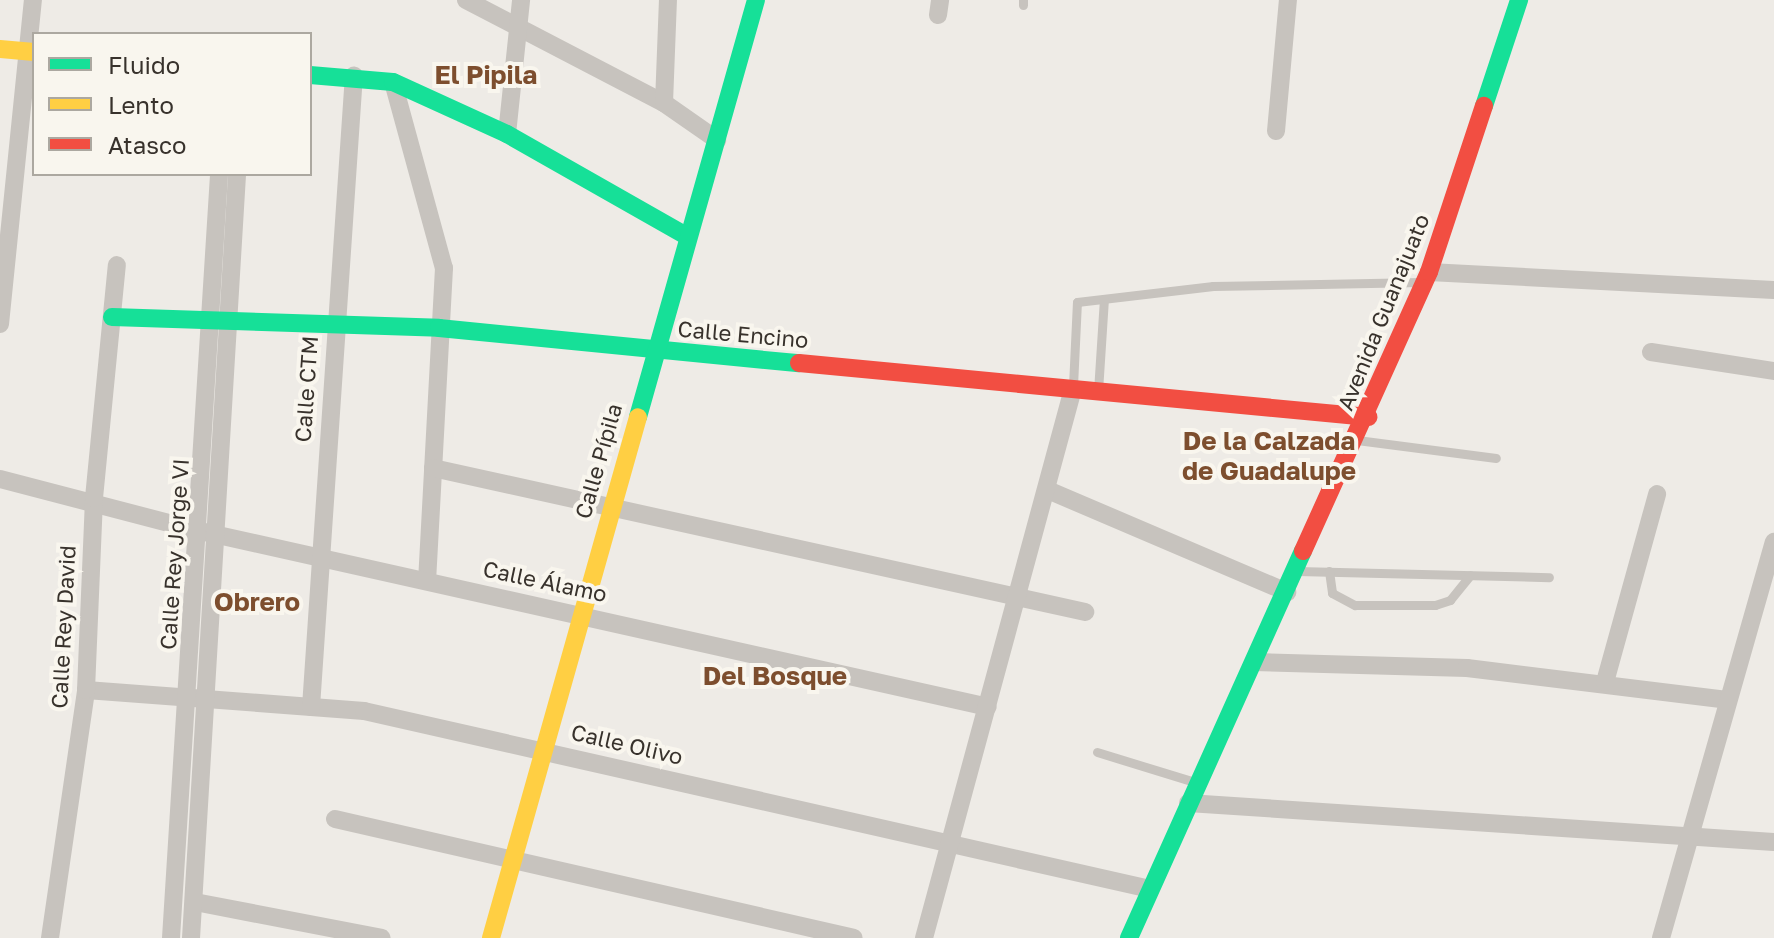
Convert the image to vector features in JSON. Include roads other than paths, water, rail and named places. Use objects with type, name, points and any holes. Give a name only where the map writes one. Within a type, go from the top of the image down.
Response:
[{"type":"street","points":[[0,324],[33,0]]},
{"type":"street","points":[[466,0],[664,103],[717,140]]},
{"type":"street","points":[[507,134],[521,0]]},
{"type":"street","points":[[664,103],[668,0]]},
{"type":"street","name":"Calle Pípila","points":[[491,938],[510,860],[583,613],[608,506],[756,0]]},
{"type":"street","points":[[1276,131],[1288,0]]},
{"type":"street","name":"Avenida Guanajuato","points":[[1129,938],[1188,803],[1368,417],[1427,276],[1519,0]]},
{"type":"street","points":[[0,49],[29,52]]},
{"type":"street","points":[[312,75],[354,75],[393,82],[507,134],[688,237]]},
{"type":"street","name":"Calle CTM","points":[[311,707],[334,323],[354,75]]},
{"type":"street","points":[[393,82],[444,268],[427,580]]},
{"type":"street","name":"Calle Rey Jorge VI","points":[[219,176],[221,321]]},
{"type":"street","name":"Calle Rey Jorge VI","points":[[171,938],[196,699],[221,321],[237,176]]},
{"type":"street","name":"Calle Rey David","points":[[50,938],[86,690],[94,498],[117,265]]},
{"type":"street","points":[[1427,276],[1774,290]]},
{"type":"street","name":"Calle Encino","points":[[112,317],[439,328],[1368,417]]},
{"type":"street","points":[[1651,352],[1774,371]]},
{"type":"street","points":[[924,938],[1022,596],[1073,389]]},
{"type":"street","points":[[433,468],[1085,612]]},
{"type":"street","name":"Calle Álamo","points":[[0,479],[94,498],[209,533],[319,552],[427,580],[988,707]]},
{"type":"street","points":[[1050,491],[1287,592]]},
{"type":"street","points":[[1605,682],[1657,494]]},
{"type":"street","points":[[1661,938],[1693,837],[1727,700],[1774,542]]},
{"type":"street","points":[[1254,662],[1467,668],[1605,682],[1727,700]]},
{"type":"street","name":"Calle Olivo","points":[[86,690],[364,711],[1150,889]]},
{"type":"street","name":"Calle Rey Jorge VI","points":[[191,938],[195,902],[196,699]]},
{"type":"street","points":[[1188,803],[1774,842]]},
{"type":"street","points":[[335,819],[854,938]]},
{"type":"street","points":[[195,902],[382,938]]},
{"type":"lane","points":[[1073,389],[1077,302],[1213,286],[1427,276]]},
{"type":"lane","points":[[1098,391],[1104,299]]},
{"type":"lane","points":[[1357,440],[1496,458]]},
{"type":"lane","points":[[1297,571],[1549,577]]},
{"type":"lane","points":[[1329,571],[1332,593],[1355,605],[1435,605],[1450,600],[1470,575]]},
{"type":"lane","points":[[1097,752],[1198,783]]},
{"type":"district","name":"El Pipila","points":[[486,75]]},
{"type":"district","name":"De la Calzada de Guadalupe","points":[[1269,456]]},
{"type":"district","name":"Obrero","points":[[257,602]]},
{"type":"district","name":"Del Bosque","points":[[775,676]]}]
